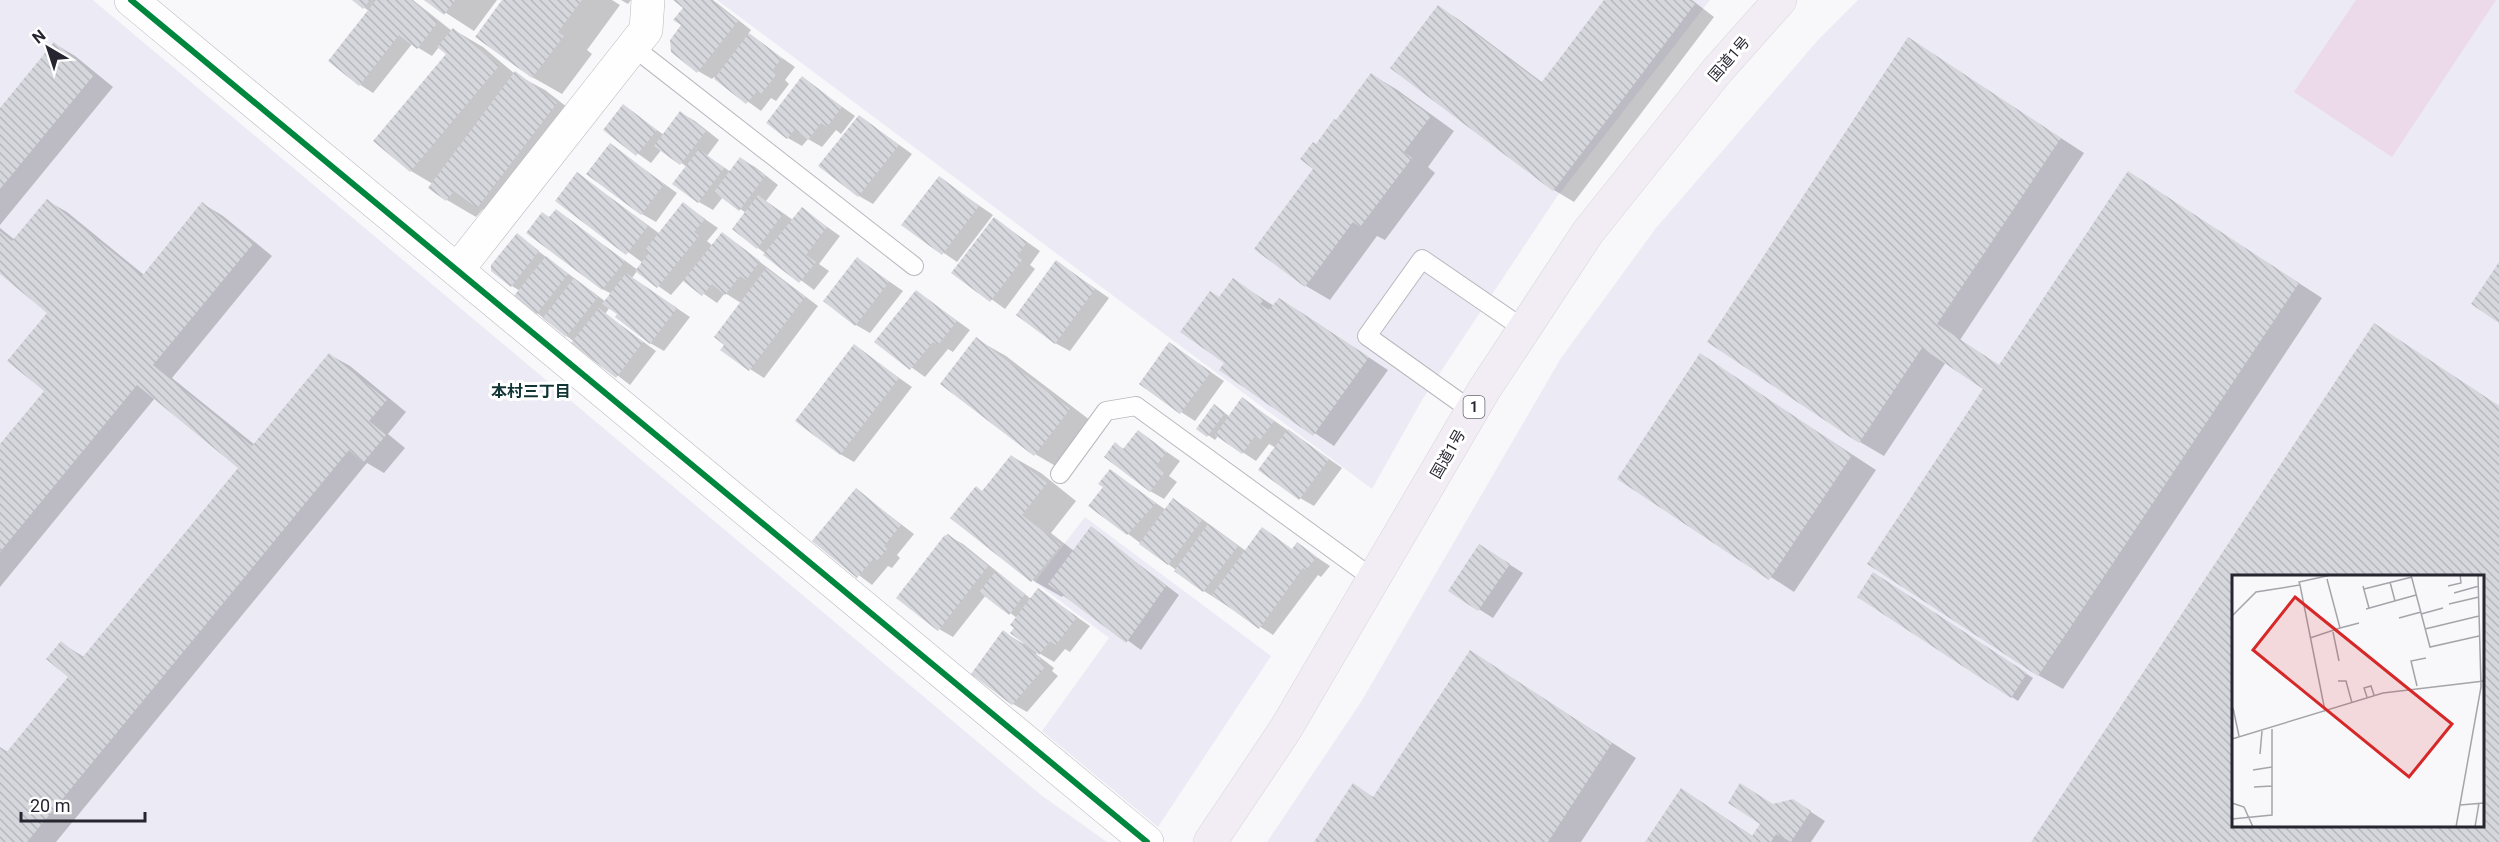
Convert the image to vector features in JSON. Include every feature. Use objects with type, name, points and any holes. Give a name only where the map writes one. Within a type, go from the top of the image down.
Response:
[{"type":"highway","name":"国道1号","points":[[1210,842],[1285,730],[1472,411],[1588,232],[1716,72],[1780,0]]},
{"type":"street","points":[[130,0],[458,269],[1147,842]]},
{"type":"street","points":[[458,269],[646,30],[648,0]]},
{"type":"lane","points":[[632,46],[914,266]]},
{"type":"lane","points":[[1472,411],[1367,336],[1422,259],[1524,329]]},
{"type":"lane","points":[[1060,474],[1106,411],[1136,406],[1375,580]]},
{"type":"shaded area","points":[[0,0],[93,0],[1041,795],[1107,842],[0,842]]},
{"type":"shaded area","points":[[717,0],[1710,0],[1556,198],[1422,400],[1372,489]]},
{"type":"shaded area","points":[[1858,0],[2499,0],[2499,842],[1267,842],[1361,702],[1561,358],[1656,228],[1818,40]]},
{"type":"shaded area","points":[[2356,0],[2496,0],[2392,157],[2294,92]]},
{"type":"shaded area","points":[[1085,517],[1271,656],[1158,827],[1042,731],[1109,638],[1035,582]]},
{"type":"building","points":[[352,0],[370,0],[363,9]]},
{"type":"building","points":[[376,0],[411,0],[438,22],[417,49],[399,35],[359,86],[328,61]]},
{"type":"building","points":[[424,0],[455,0],[444,15]]},
{"type":"building","points":[[502,0],[582,0],[558,32],[564,36],[532,78],[475,37]]},
{"type":"building","points":[[673,0],[711,0],[738,21],[697,73],[671,52],[670,40],[681,25],[673,20],[683,8]]},
{"type":"building","points":[[1604,0],[1689,0],[1695,4],[1553,191],[1390,68],[1438,5],[1541,83]]},
{"type":"building","points":[[453,28],[499,66],[410,172],[373,141],[446,54],[437,47]]},
{"type":"building","points":[[749,33],[782,58],[772,71],[776,75],[761,94],[757,91],[746,104],[714,79]]},
{"type":"building","points":[[1908,37],[2061,138],[1937,324],[1999,365],[2128,171],[2299,283],[2038,676],[1867,564],[1983,389],[1922,348],[1859,443],[1707,342]]},
{"type":"building","points":[[54,42],[94,75],[0,189],[0,108]]},
{"type":"building","points":[[515,71],[557,103],[477,208],[454,191],[446,201],[428,188]]},
{"type":"building","points":[[1371,73],[1431,116],[1404,152],[1412,158],[1360,227],[1353,222],[1305,287],[1254,249],[1313,169],[1300,159],[1313,142],[1316,144],[1334,119],[1336,120]]},
{"type":"building","points":[[802,76],[842,107],[827,127],[821,123],[808,140],[795,129],[787,139],[766,123]]},
{"type":"building","points":[[623,104],[657,130],[636,156],[603,130]]},
{"type":"building","points":[[680,111],[706,131],[680,165],[654,146]]},
{"type":"building","points":[[859,115],[899,145],[858,197],[818,166]]},
{"type":"building","points":[[610,143],[664,184],[641,215],[586,174]]},
{"type":"building","points":[[699,149],[724,168],[698,203],[672,184]]},
{"type":"building","points":[[740,157],[765,176],[739,211],[714,192]]},
{"type":"building","points":[[577,172],[648,226],[626,255],[555,201]]},
{"type":"building","points":[[939,176],[979,206],[942,255],[901,225]]},
{"type":"building","points":[[758,195],[783,214],[757,249],[732,229]]},
{"type":"building","points":[[47,199],[142,276],[202,202],[253,244],[153,365],[252,446],[329,353],[387,400],[369,421],[386,435],[363,463],[349,450],[27,842],[0,842],[0,748],[6,753],[68,677],[46,659],[61,641],[82,658],[238,468],[137,385],[0,552],[0,444],[44,391],[7,361],[47,313],[0,274],[0,231],[12,241]]},
{"type":"building","points":[[683,202],[705,219],[694,232],[699,236],[657,288],[635,271],[649,253],[645,250]]},
{"type":"building","points":[[802,207],[827,227],[806,255],[816,262],[799,283],[763,255]]},
{"type":"building","points":[[556,209],[625,261],[602,290],[526,233],[542,212],[549,217]]},
{"type":"building","points":[[994,217],[1027,242],[1017,256],[1022,260],[990,302],[951,273]]},
{"type":"building","points":[[722,232],[760,261],[746,280],[740,276],[725,295],[712,284],[702,296],[683,281]]},
{"type":"building","points":[[517,233],[539,251],[511,287],[491,271],[491,265]]},
{"type":"building","points":[[546,256],[568,274],[536,315],[513,297]]},
{"type":"building","points":[[857,257],[889,282],[855,326],[823,301]]},
{"type":"building","points":[[1056,260],[1095,289],[1055,344],[1016,315]]},
{"type":"building","points":[[2499,262],[2499,323],[2471,304]]},
{"type":"building","points":[[766,268],[805,297],[749,371],[720,350],[724,345],[714,337]]},
{"type":"building","points":[[626,273],[677,308],[650,344],[615,317],[617,314],[602,304]]},
{"type":"building","points":[[574,278],[598,297],[566,337],[543,318]]},
{"type":"building","points":[[1233,278],[1264,300],[1260,304],[1269,310],[1279,298],[1369,357],[1313,436],[1219,370],[1224,363],[1180,332],[1210,291],[1219,297]]},
{"type":"building","points":[[916,290],[957,321],[938,345],[933,342],[910,370],[874,342]]},
{"type":"building","points":[[599,308],[643,342],[616,378],[571,343]]},
{"type":"building","points":[[2374,323],[2499,406],[2499,842],[2031,842]]},
{"type":"building","points":[[976,337],[1070,409],[1034,456],[940,384]]},
{"type":"building","points":[[1169,342],[1211,372],[1180,414],[1139,384]]},
{"type":"building","points":[[854,344],[899,378],[840,455],[795,421]]},
{"type":"building","points":[[1700,353],[1852,455],[1769,580],[1617,479]]},
{"type":"building","points":[[1242,397],[1274,421],[1260,440],[1255,436],[1242,454],[1215,435]]},
{"type":"building","points":[[1214,404],[1225,413],[1207,437],[1196,429]]},
{"type":"building","points":[[1288,429],[1329,459],[1299,500],[1258,470]]},
{"type":"building","points":[[1138,430],[1167,452],[1156,466],[1164,473],[1150,492],[1104,457],[1115,442],[1123,449]]},
{"type":"building","points":[[1011,455],[1047,483],[1022,515],[1061,545],[1031,582],[950,518],[976,486],[982,491]]},
{"type":"building","points":[[1110,469],[1156,503],[1127,535],[1088,506],[1103,487],[1098,484]]},
{"type":"building","points":[[856,488],[901,525],[884,546],[887,549],[877,561],[873,559],[857,578],[812,541]]},
{"type":"building","points":[[1173,498],[1202,520],[1168,565],[1139,544]]},
{"type":"building","points":[[1208,524],[1238,546],[1203,592],[1174,571]]},
{"type":"building","points":[[1091,526],[1166,586],[1126,643],[1048,584]]},
{"type":"building","points":[[1262,527],[1292,549],[1297,542],[1317,557],[1306,570],[1303,568],[1259,629],[1212,595]]},
{"type":"building","points":[[948,534],[988,566],[938,631],[896,598],[944,536]]},
{"type":"building","points":[[1479,544],[1510,564],[1478,611],[1448,591]]},
{"type":"building","points":[[996,571],[1025,594],[1009,615],[979,592]]},
{"type":"building","points":[[1873,572],[2027,673],[2011,698],[1857,597]]},
{"type":"building","points":[[1038,588],[1077,617],[1056,645],[1050,641],[1039,655],[1010,633],[1014,628],[1010,625]]},
{"type":"building","points":[[1003,630],[1041,659],[1039,662],[1045,667],[1012,705],[971,674]]},
{"type":"building","points":[[1470,650],[1612,743],[1548,842],[1314,842],[1353,783],[1373,797]]},
{"type":"building","points":[[1740,783],[1773,804],[1793,799],[1811,811],[1791,842],[1776,834],[1771,842],[1645,842],[1681,788],[1752,836],[1760,824],[1728,803]]},
{"type":"cycle path","points":[[131,0],[1147,842]]},
{"type":"district","name":"本村三丁目","points":[[531,391]]}]
